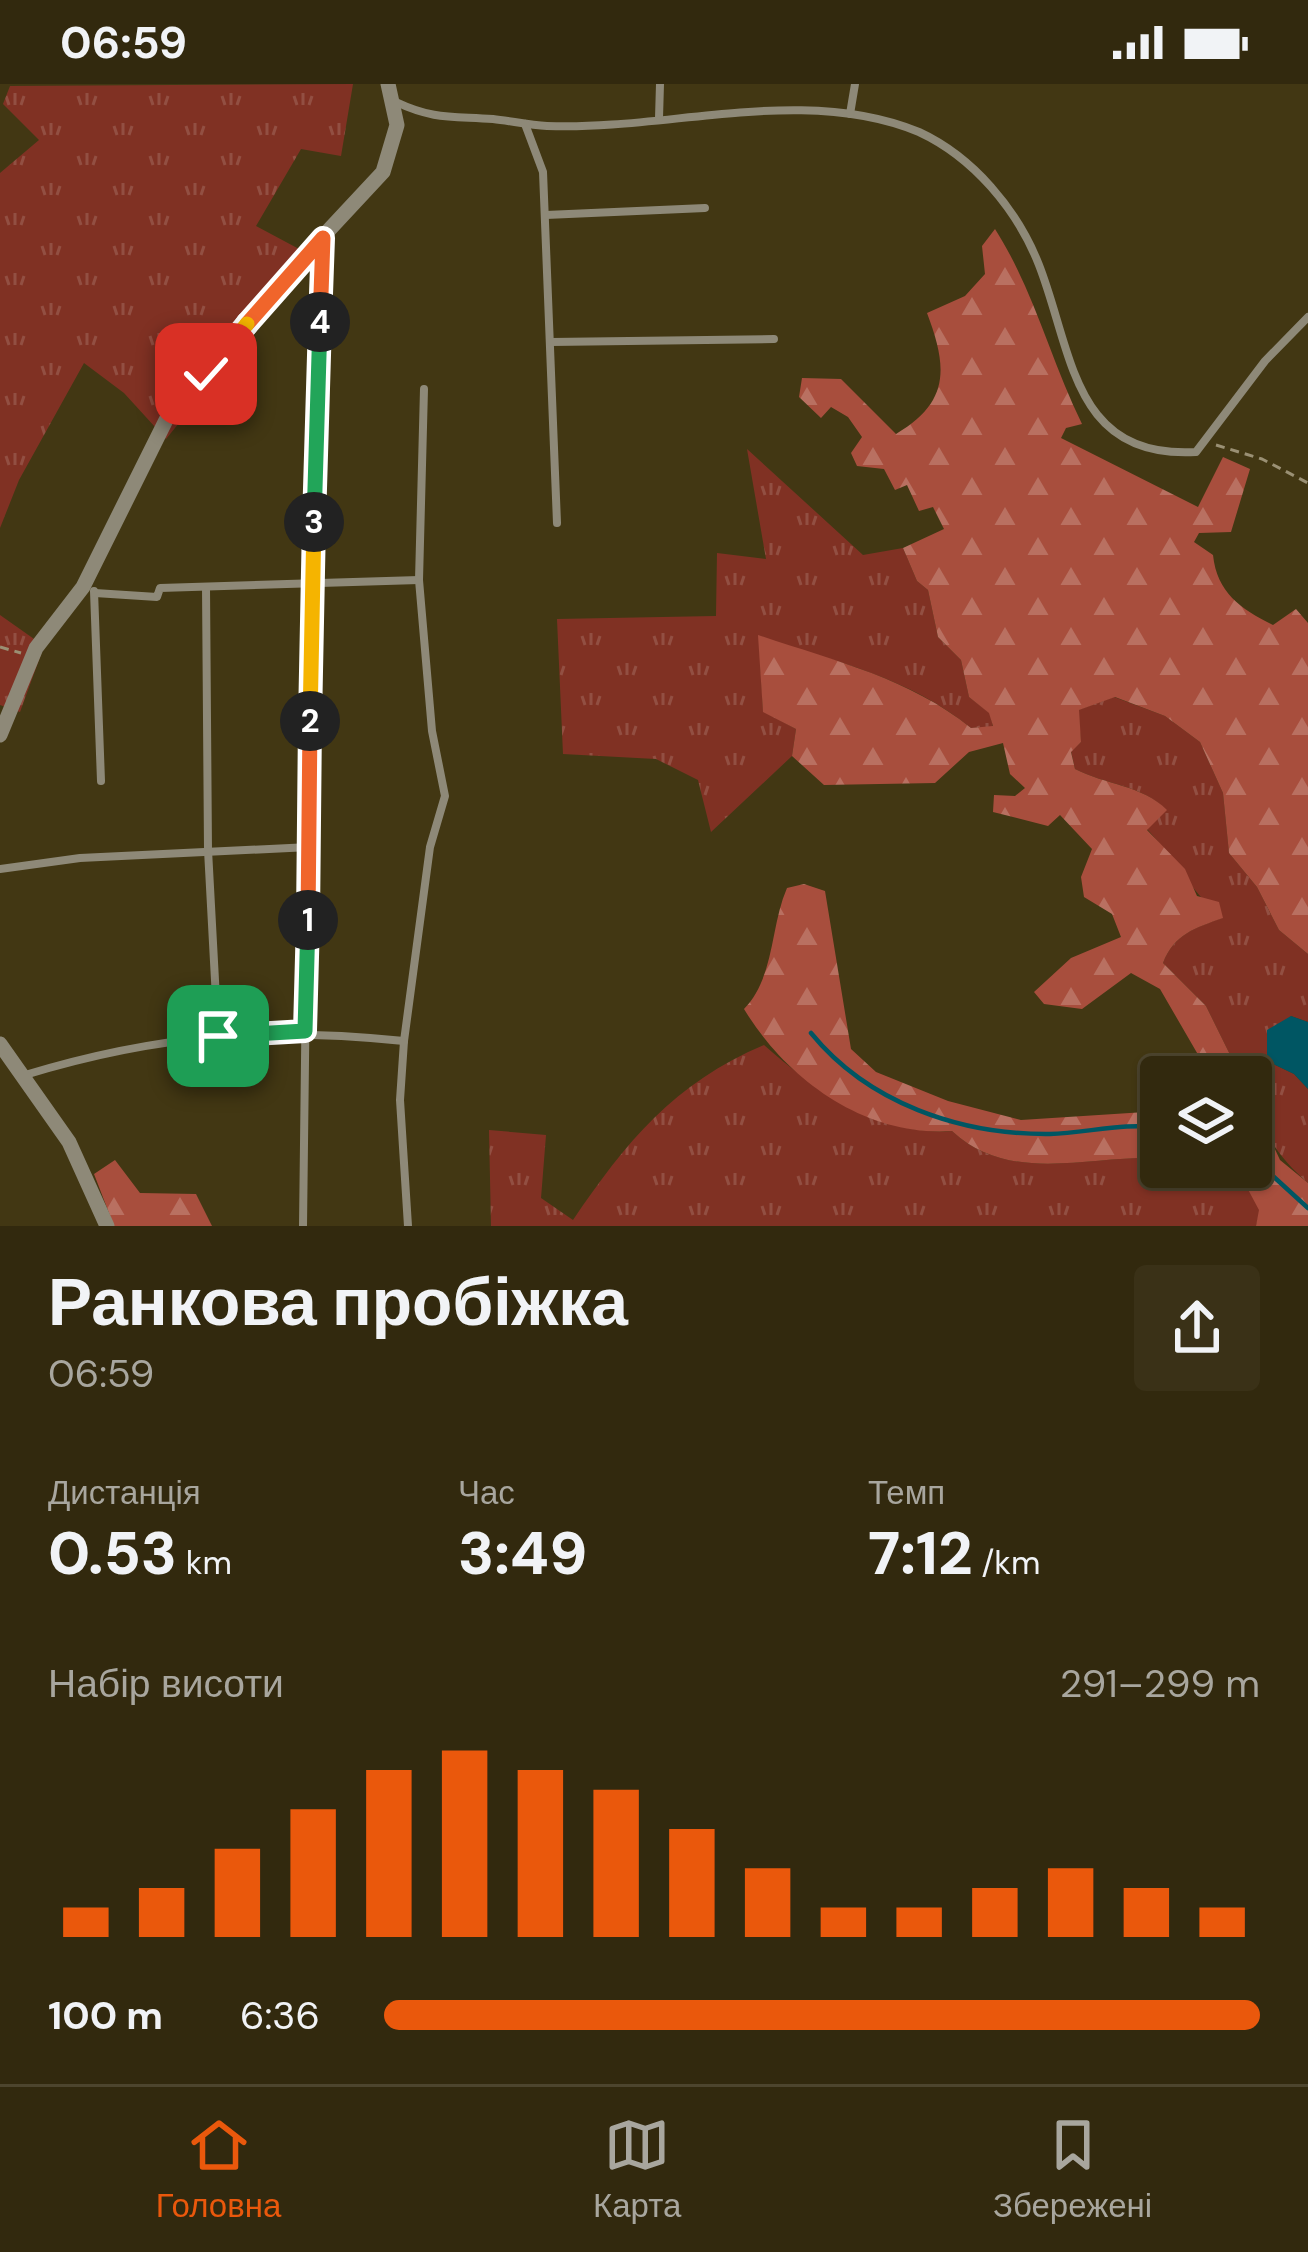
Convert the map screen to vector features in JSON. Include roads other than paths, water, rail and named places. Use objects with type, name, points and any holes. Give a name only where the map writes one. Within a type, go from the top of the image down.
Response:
[{"type":"street","points":[[0,735],[33,656],[88,575],[177,398],[206,374],[382,172],[397,125],[396,102],[388,84]]},
{"type":"street","points":[[0,1044],[69,1142],[107,1226]]},
{"type":"lane","points":[[659,119],[660,84]]},
{"type":"lane","points":[[850,114],[855,84]]},
{"type":"lane","points":[[396,102],[429,118],[524,123],[659,119],[793,107],[850,114],[915,130],[961,156],[989,184],[1038,264],[1054,326],[1079,385],[1129,446],[1168,454],[1196,452],[1265,361],[1308,317]]},
{"type":"lane","points":[[524,123],[543,172],[557,524]]},
{"type":"lane","points":[[546,215],[705,208]]},
{"type":"lane","points":[[303,1226],[312,581],[323,238]]},
{"type":"lane","points":[[551,342],[774,339]]},
{"type":"lane","points":[[408,1226],[400,1100],[404,1041],[430,848],[446,796],[432,731],[419,580],[424,389]]},
{"type":"lane","points":[[88,575],[95,592],[101,781]]},
{"type":"lane","points":[[95,592],[158,597],[160,588],[419,580]]},
{"type":"lane","points":[[206,587],[208,850],[218,1036]]},
{"type":"lane","points":[[0,869],[208,850],[310,848]]},
{"type":"lane","points":[[25,1076],[128,1045],[218,1036],[305,1031],[404,1041]]},
{"type":"water","points":[[1291,1016],[1308,1022],[1308,1089],[1294,1074],[1272,1063],[1272,1056],[1267,1056],[1267,1030]]},
{"type":"waterway","points":[[811,1033],[834,1057],[888,1096],[950,1121],[1050,1134],[1140,1126]]},
{"type":"waterway","points":[[1272,1175],[1308,1208]]}]
